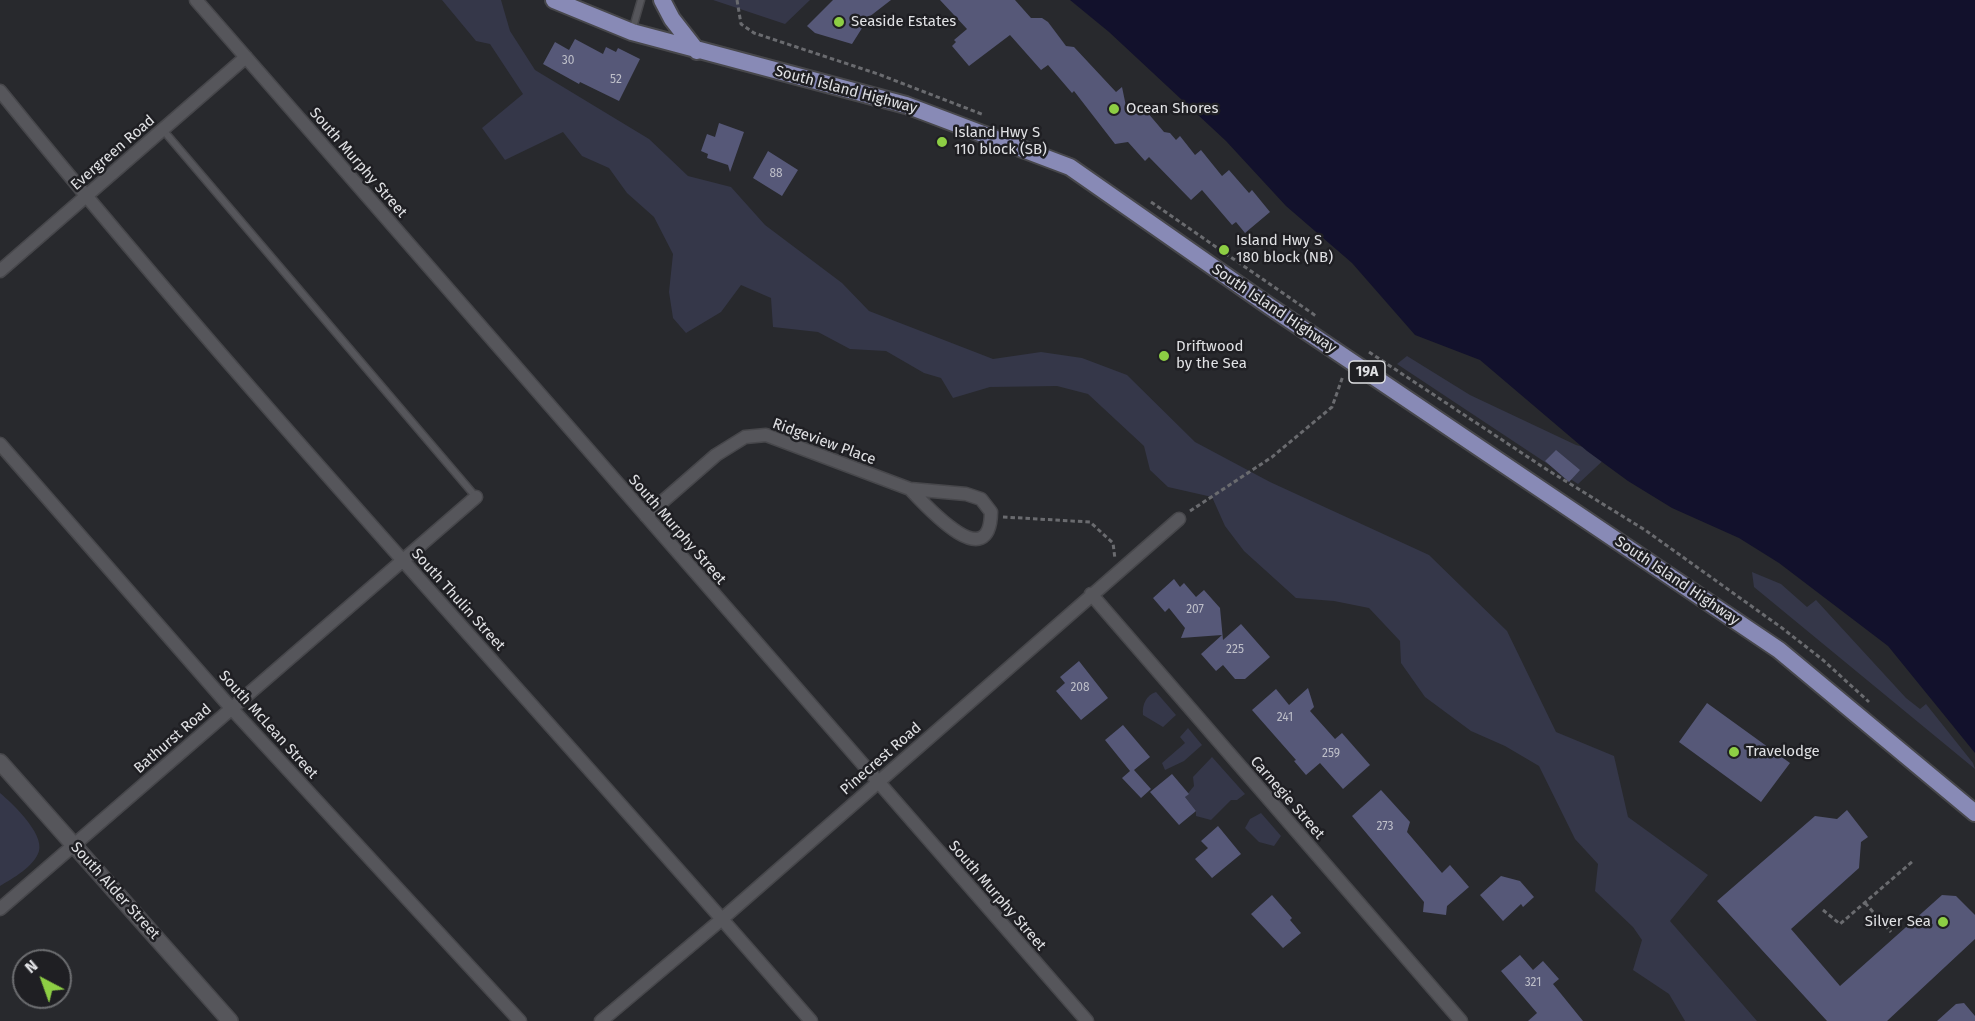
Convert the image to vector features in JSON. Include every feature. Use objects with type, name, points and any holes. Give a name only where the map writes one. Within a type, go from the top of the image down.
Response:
[{"type":"main road","name":"South Island Highway","points":[[558,0],[632,32],[906,105],[1070,167],[1269,306],[1779,650],[1975,813]]},
{"type":"main road","points":[[662,0],[672,19],[698,51]]},
{"type":"street","name":"South Murphy Street","points":[[196,0],[1087,1021]]},
{"type":"street","name":"Evergreen Road","points":[[0,271],[246,57]]},
{"type":"street","name":"South Thulin Street","points":[[0,91],[85,196],[811,1021]]},
{"type":"street","name":"Ridgeview Place","points":[[646,516],[716,455],[745,437],[766,435],[910,489],[966,494],[981,499],[992,512],[991,525],[985,534],[972,539],[959,536],[910,489]]},
{"type":"street","name":"South McLean Street","points":[[0,444],[231,708],[520,1021]]},
{"type":"street","name":"Bathurst Road","points":[[0,909],[476,497]]},
{"type":"street","name":"Pinecrest Road","points":[[601,1021],[722,919],[1179,519]]},
{"type":"street","name":"Carnegie Street","points":[[1091,594],[1461,1021]]},
{"type":"street","name":"South Alder Street","points":[[0,762],[230,1021]]},
{"type":"lane","points":[[632,32],[640,0]]},
{"type":"lane","points":[[162,130],[476,497]]},
{"type":"path","points":[[1179,519],[1272,458],[1332,407],[1345,369]]},
{"type":"path","points":[[991,517],[1090,522],[1113,543],[1117,572]]},
{"type":"path","points":[[1823,910],[1840,924],[1912,861]]},
{"type":"path","points":[[1865,903],[1891,932]]},
{"type":"shaded area","points":[[442,0],[501,0],[510,31],[535,70],[649,139],[688,176],[731,187],[765,225],[842,283],[869,311],[993,359],[1041,352],[1082,358],[1127,375],[1195,442],[1270,482],[1429,555],[1507,631],[1556,732],[1614,756],[1628,817],[1708,875],[1670,921],[1757,1021],[1685,1021],[1669,994],[1633,970],[1642,940],[1633,927],[1595,891],[1598,864],[1575,839],[1539,766],[1505,746],[1471,731],[1425,697],[1401,663],[1400,641],[1369,608],[1334,601],[1296,598],[1244,551],[1225,526],[1212,497],[1168,487],[1150,470],[1144,446],[1088,394],[1057,386],[990,387],[953,398],[941,378],[924,373],[886,351],[850,349],[818,332],[773,327],[771,298],[741,285],[721,312],[686,333],[673,318],[669,292],[673,254],[654,217],[627,193],[609,168],[582,156],[563,132],[505,160],[482,128],[523,94],[490,44],[476,41]]},
{"type":"shaded area","points":[[713,0],[810,0],[785,24]]},
{"type":"shaded area","points":[[1070,0],[1975,0],[1975,753],[1888,646],[1779,563],[1739,538],[1672,508],[1628,481],[1587,451],[1480,360],[1415,335],[1352,263],[1286,206],[1226,141],[1109,32]]},
{"type":"shaded area","points":[[1407,356],[1470,395],[1576,445],[1610,454],[1578,484],[1397,364]]},
{"type":"shaded area","points":[[1752,572],[1781,584],[1807,607],[1816,600],[1906,698],[1920,709],[1926,704],[1973,763],[1975,769],[1754,587]]},
{"type":"shaded area","points":[[1156,692],[1176,715],[1163,727],[1143,715],[1145,701]]},
{"type":"shaded area","points":[[1188,728],[1202,745],[1184,761],[1165,770],[1162,763],[1185,743],[1180,737]]},
{"type":"shaded area","points":[[1212,757],[1245,794],[1237,800],[1231,800],[1211,820],[1196,816],[1196,811],[1185,797],[1194,786],[1193,777]]},
{"type":"shaded area","points":[[0,793],[32,827],[37,836],[39,851],[33,862],[22,872],[0,886]]},
{"type":"shaded area","points":[[1261,813],[1281,836],[1274,846],[1259,842],[1245,828],[1250,819]]},
{"type":"building","name":"Seaside Estates","points":[[833,0],[891,0],[869,17],[852,44],[815,33],[807,26]]},
{"type":"building","points":[[940,0],[1015,0],[1031,18],[1042,18],[1048,22],[1066,46],[1074,47],[1116,92],[1122,87],[1127,111],[1136,104],[1142,112],[1147,112],[1164,132],[1170,133],[1176,140],[1180,136],[1195,155],[1201,150],[1222,176],[1229,170],[1249,193],[1252,190],[1270,212],[1245,233],[1236,222],[1232,225],[1202,190],[1191,200],[1149,157],[1145,161],[1128,142],[1115,144],[1074,91],[1072,93],[1048,65],[1041,70],[1010,35],[969,66],[952,46],[956,42],[954,40],[967,29]]},
{"type":"building","points":[[575,39],[603,54],[606,47],[616,52],[618,48],[640,59],[619,101],[580,82],[579,84],[543,64],[555,42],[569,50]]},
{"type":"building","points":[[719,123],[744,132],[730,172],[728,165],[707,158],[708,154],[701,151],[707,134],[715,137]]},
{"type":"building","points":[[768,151],[798,170],[782,196],[753,178]]},
{"type":"building","points":[[1556,450],[1580,470],[1569,482],[1545,461]]},
{"type":"building","points":[[1174,579],[1180,587],[1184,583],[1196,597],[1204,590],[1220,608],[1223,640],[1241,624],[1270,657],[1245,679],[1235,679],[1223,665],[1216,671],[1201,654],[1222,635],[1181,638],[1185,628],[1169,608],[1165,612],[1153,598]]},
{"type":"building","points":[[1079,661],[1108,698],[1081,720],[1056,691],[1065,683],[1060,677]]},
{"type":"building","points":[[1308,688],[1314,707],[1310,711],[1335,739],[1342,733],[1370,765],[1343,789],[1320,763],[1306,775],[1294,761],[1296,760],[1252,710],[1276,689],[1289,705]]},
{"type":"building","name":"Travelodge","points":[[1707,703],[1790,763],[1761,802],[1679,742]]},
{"type":"building","points":[[1123,725],[1150,757],[1134,770],[1151,789],[1141,798],[1122,778],[1130,771],[1105,740]]},
{"type":"building","points":[[1172,774],[1189,794],[1185,797],[1196,811],[1179,825],[1150,792]]},
{"type":"building","points":[[1381,790],[1410,822],[1407,832],[1442,873],[1450,865],[1469,887],[1447,906],[1446,915],[1423,912],[1424,902],[1352,816]]},
{"type":"building","name":"Silver Sea","points":[[1847,810],[1868,837],[1861,842],[1859,868],[1791,929],[1840,986],[1942,895],[1956,896],[1975,915],[1975,939],[1887,1021],[1827,1021],[1717,901],[1815,816],[1837,819]]},
{"type":"building","points":[[1218,826],[1241,854],[1212,878],[1195,859],[1208,848],[1201,841]]},
{"type":"building","points":[[1501,876],[1520,881],[1534,897],[1523,907],[1521,904],[1503,921],[1480,895]]},
{"type":"building","points":[[1272,895],[1292,918],[1290,920],[1301,933],[1283,948],[1251,914]]},
{"type":"building","points":[[1520,955],[1533,970],[1543,961],[1559,979],[1553,984],[1583,1021],[1528,1021],[1537,1013],[1501,971]]},
{"type":"building","points":[[1964,1003],[1975,1016],[1975,1021],[1937,1021],[1956,1004]]},
{"type":"place","name":"Seaside Estates","points":[[839,22]]},
{"type":"place","name":"Ocean Shores","points":[[1114,109]]},
{"type":"place","name":"Island Hwy S 110 block (SB)","points":[[942,142]]},
{"type":"place","name":"Island Hwy S 180 block (NB)","points":[[1224,250]]},
{"type":"place","name":"Driftwood by the Sea","points":[[1164,356]]},
{"type":"place","name":"Travelodge","points":[[1734,752]]},
{"type":"place","name":"Silver Sea","points":[[1943,922]]}]
